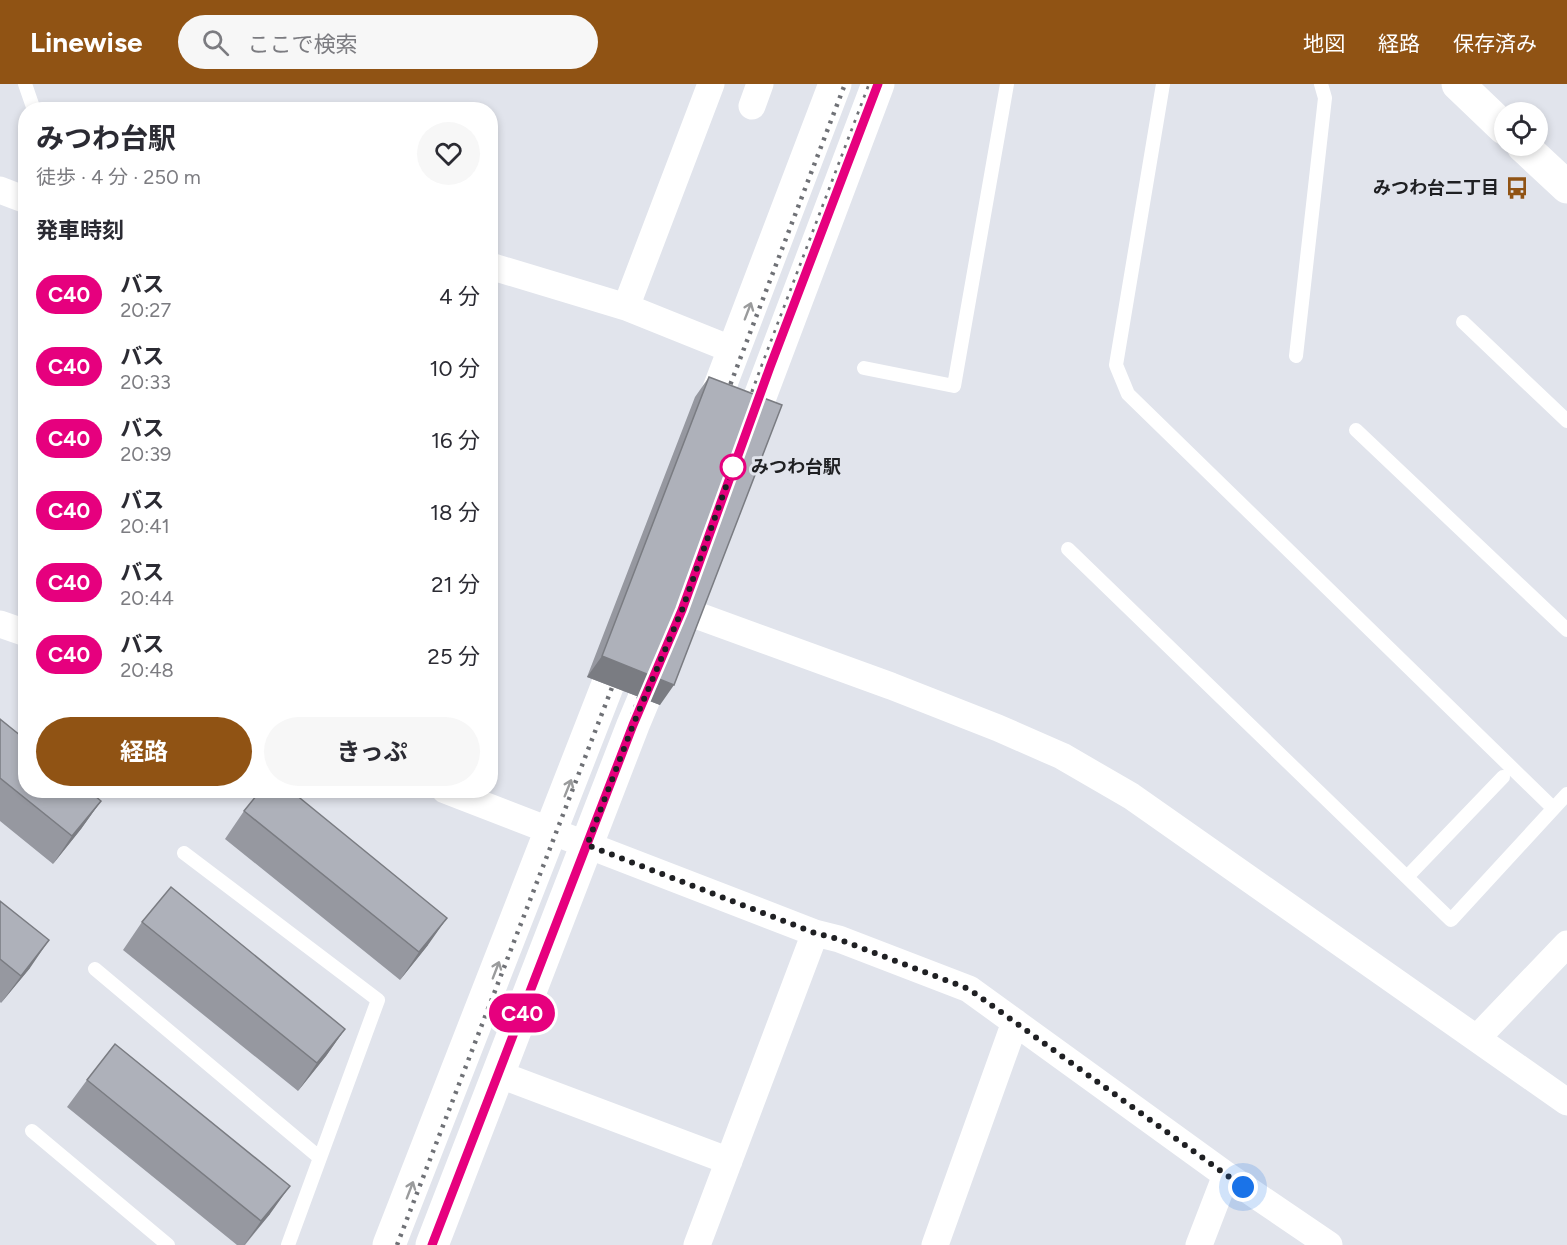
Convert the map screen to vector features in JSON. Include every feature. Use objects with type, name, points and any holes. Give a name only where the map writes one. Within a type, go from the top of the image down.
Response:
[{"type":"street","points":[[626,307],[711,84]]},
{"type":"street","points":[[696,449],[835,84]]},
{"type":"street","points":[[734,466],[878,84]]},
{"type":"street","points":[[1458,84],[1494,118]]},
{"type":"street","points":[[1534,156],[1567,187]]},
{"type":"street","points":[[0,190],[18,197]]},
{"type":"street","points":[[498,268],[626,307],[733,350]]},
{"type":"street","points":[[432,1245],[633,725],[686,599],[1062,756],[1131,796],[1567,1102]]},
{"type":"street","points":[[389,1245],[635,613]]},
{"type":"street","points":[[0,624],[18,630]]},
{"type":"street","points":[[465,798],[815,933],[838,939],[969,989],[1226,1175],[1329,1245]]},
{"type":"street","points":[[697,1245],[815,933]]},
{"type":"street","points":[[1477,1038],[1567,944]]},
{"type":"street","points":[[935,1245],[1016,1022]]},
{"type":"street","points":[[498,1074],[729,1161]]},
{"type":"street","points":[[1199,1245],[1226,1175]]},
{"type":"lane","points":[[25,84],[31,102]]},
{"type":"lane","points":[[864,368],[954,386],[1007,84]]},
{"type":"lane","points":[[1163,84],[1116,365],[1128,394],[1553,808]]},
{"type":"lane","points":[[1296,356],[1325,98],[1321,84]]},
{"type":"lane","points":[[1464,322],[1567,421]]},
{"type":"lane","points":[[1356,430],[1567,630]]},
{"type":"lane","points":[[1068,549],[1451,920],[1567,794]]},
{"type":"lane","points":[[1407,877],[1503,777]]},
{"type":"lane","points":[[184,854],[378,1000],[288,1245]]},
{"type":"lane","points":[[95,969],[320,1158]]},
{"type":"lane","points":[[32,1131],[168,1245]]},
{"type":"building","points":[[709,377],[782,405],[674,685],[602,656]]},
{"type":"building","points":[[0,719],[18,734],[18,792],[0,778]]},
{"type":"building","points":[[25,798],[97,798],[101,801],[72,836]]},
{"type":"building","points":[[255,798],[300,798],[447,918],[419,952],[244,811]]},
{"type":"building","points":[[171,887],[345,1029],[317,1063],[142,922]]},
{"type":"building","points":[[0,901],[49,940],[21,976],[0,959]]},
{"type":"building","points":[[115,1044],[290,1186],[261,1221],[87,1080]]},
{"type":"railway","points":[[724,401],[845,84]]},
{"type":"railway","points":[[746,409],[870,84]]},
{"type":"railway","points":[[397,1245],[618,672]]},
{"type":"railway","points":[[428,1245],[645,682]]},
{"type":"bus line","name":"C40","points":[[432,1245],[633,725],[682,610],[770,367],[878,84]]},
{"type":"place","name":"みつわ台二丁目","points":[[1517,188]]},
{"type":"place","name":"みつわ台駅","points":[[733,467]]},
{"type":"route","points":[[733,467],[682,610],[633,725],[587,845],[815,933],[838,939],[969,989],[1243,1187]]}]
